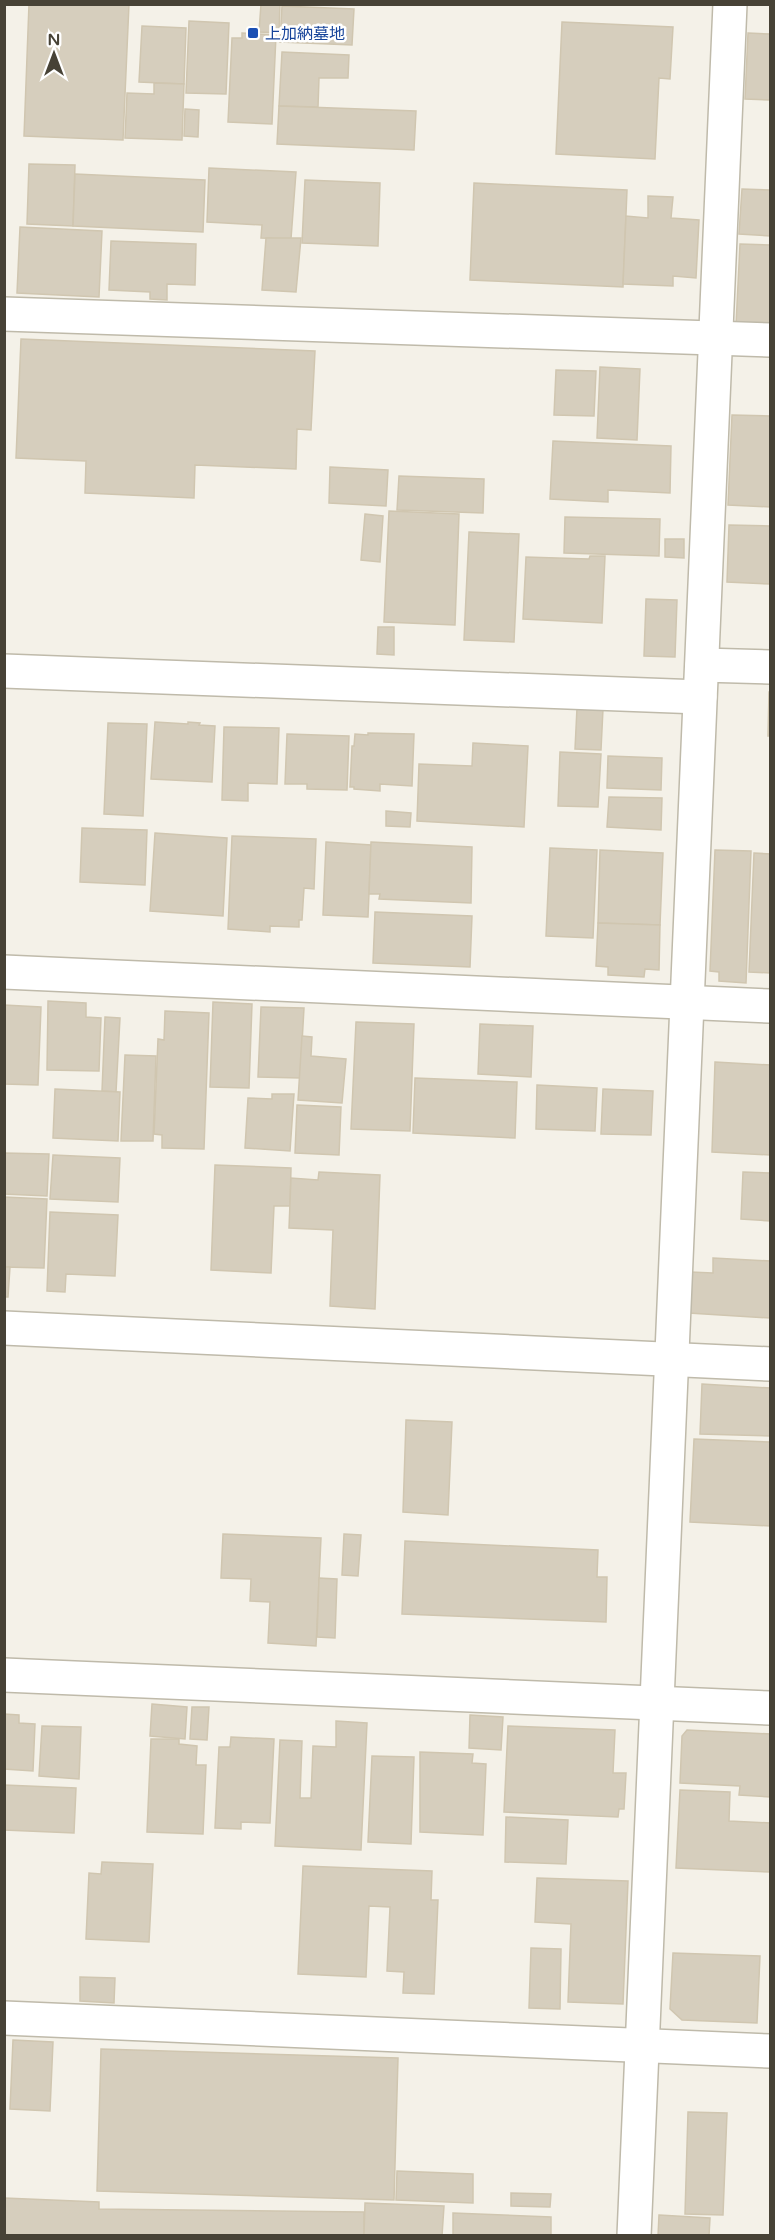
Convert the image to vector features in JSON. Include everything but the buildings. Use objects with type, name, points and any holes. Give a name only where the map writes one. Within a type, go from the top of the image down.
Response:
[{"type":"street","points":[[634,2235],[730,4]]},
{"type":"street","points":[[4,314],[771,340]]},
{"type":"street","points":[[4,671],[701,681],[771,667]]},
{"type":"street","points":[[4,972],[771,1006]]},
{"type":"street","points":[[4,1328],[771,1364]]},
{"type":"street","points":[[4,1675],[771,1708]]},
{"type":"street","points":[[4,2018],[771,2051]]},
{"type":"place","name":"上加納墓地","points":[[253,33]]}]
